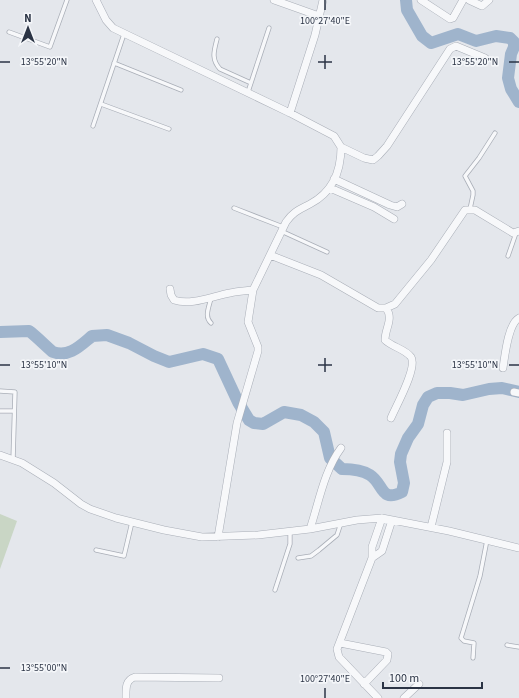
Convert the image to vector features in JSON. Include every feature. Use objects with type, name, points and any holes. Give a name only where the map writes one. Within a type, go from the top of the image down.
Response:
[{"type":"street","points":[[96,0],[106,20],[113,28],[290,113],[334,136],[341,147],[364,158],[373,160],[387,146],[450,49],[456,46],[485,58]]},
{"type":"street","points":[[274,0],[319,16]]},
{"type":"street","points":[[290,113],[315,35],[323,0]]},
{"type":"street","points":[[421,0],[450,19],[453,18],[463,0]]},
{"type":"street","points":[[469,0],[484,6],[489,0]]},
{"type":"street","points":[[218,537],[237,423],[258,351],[258,347],[248,322],[253,290],[282,229],[292,213],[322,197],[330,188],[339,165],[341,147]]},
{"type":"street","points":[[334,178],[385,203],[396,207],[402,204]]},
{"type":"street","points":[[330,188],[374,207],[394,219]]},
{"type":"street","points":[[270,255],[321,275],[378,308],[386,308],[395,304],[431,260],[465,210],[475,210],[513,233],[517,232]]},
{"type":"street","points":[[170,289],[174,300],[180,303],[233,292],[253,290]]},
{"type":"street","points":[[386,308],[389,312],[390,318],[385,340],[408,354],[411,358],[412,364],[411,374],[391,418]]},
{"type":"street","points":[[503,368],[510,329],[514,322],[519,318]]},
{"type":"street","points":[[431,527],[447,462],[447,433]]},
{"type":"street","points":[[310,529],[329,470],[335,456],[341,448]]},
{"type":"street","points":[[0,455],[22,463],[54,483],[81,504],[90,509],[132,522],[195,536],[218,537],[258,535],[310,529],[357,520],[378,518],[431,527],[519,548]]},
{"type":"street","points":[[378,518],[372,547],[372,558],[337,649],[339,657],[378,698]]},
{"type":"street","points":[[372,558],[382,551],[392,520]]},
{"type":"street","points":[[340,643],[386,652],[388,654],[387,660],[364,684]]},
{"type":"street","points":[[126,698],[127,683],[134,676],[219,678]]},
{"type":"street","points":[[404,698],[419,684]]},
{"type":"lane","points":[[9,32],[50,47],[67,0]]},
{"type":"lane","points":[[248,92],[270,28]]},
{"type":"lane","points":[[93,126],[124,34]]},
{"type":"lane","points":[[218,39],[213,54],[216,65],[220,69],[251,83]]},
{"type":"lane","points":[[114,64],[181,90]]},
{"type":"lane","points":[[101,104],[170,129]]},
{"type":"lane","points":[[470,209],[473,191],[465,176],[495,133]]},
{"type":"lane","points":[[234,208],[282,229],[327,252]]},
{"type":"lane","points":[[508,256],[517,232]]},
{"type":"lane","points":[[211,297],[207,313],[208,320],[211,323]]},
{"type":"lane","points":[[0,391],[15,392],[13,460]]},
{"type":"lane","points":[[0,411],[14,412]]},
{"type":"lane","points":[[96,550],[124,556],[132,522]]},
{"type":"lane","points":[[298,558],[311,556],[319,550],[337,535],[340,523]]},
{"type":"lane","points":[[275,590],[290,544],[290,531]]},
{"type":"lane","points":[[473,658],[474,643],[464,641],[461,638],[480,576],[487,540]]},
{"type":"lane","points":[[507,644],[519,647]]},
{"type":"green space","points":[[0,514],[17,521],[0,569]]},
{"type":"waterway","points":[[406,0],[407,10],[422,36],[431,43],[458,34],[476,41],[496,36],[510,38],[514,42],[514,47],[511,54],[508,78],[511,89],[519,102]]},
{"type":"waterway","points":[[0,332],[29,331],[53,352],[59,353],[74,350],[92,336],[107,335],[129,343],[169,362],[203,354],[218,359],[238,402],[249,420],[254,423],[263,424],[284,412],[301,415],[314,422],[324,432],[330,458],[342,469],[357,470],[370,475],[383,491],[390,495],[395,495],[402,492],[404,483],[400,462],[401,454],[408,438],[418,424],[423,405],[428,397],[437,393],[463,395],[489,389],[502,388],[519,392]]}]
